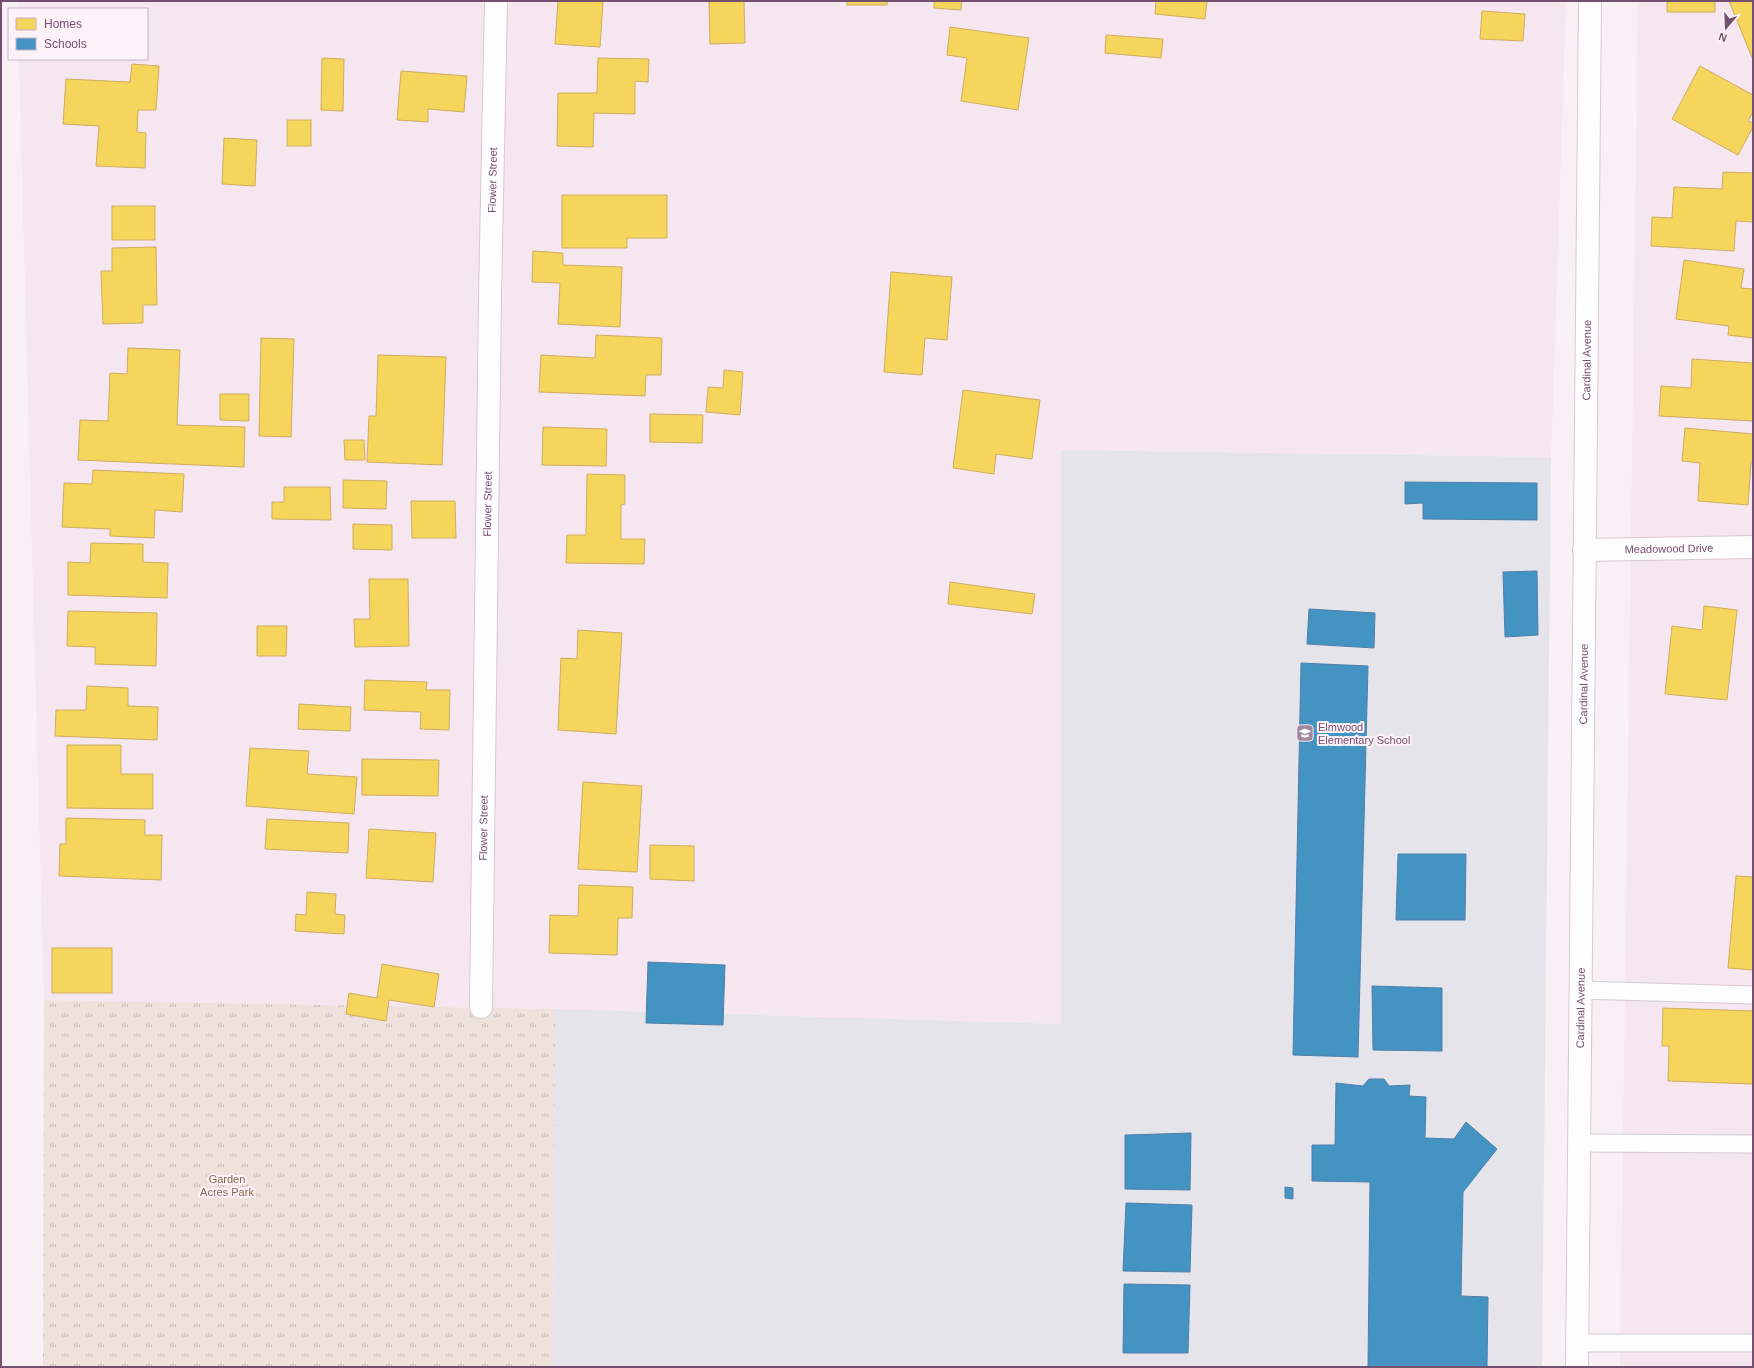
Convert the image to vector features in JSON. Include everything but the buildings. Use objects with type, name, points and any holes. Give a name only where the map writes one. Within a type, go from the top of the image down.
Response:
[{"type":"street","name":"Flower Street","points":[[481,1007],[490,296],[496,1]]},
{"type":"street","name":"Cardinal Avenue","points":[[1578,1367],[1590,1]]},
{"type":"street","name":"Meadowood Drive","points":[[1584,550],[1753,547]]},
{"type":"lane","points":[[1581,990],[1753,995]]},
{"type":"lane","points":[[1579,1143],[1753,1144]]},
{"type":"lane","points":[[1578,1343],[1753,1343]]},
{"type":"shaded area","points":[[17,1],[1566,1],[1551,457],[1061,450],[1061,1024],[555,1009],[44,1000],[19,60],[148,60],[148,8],[18,8]]},
{"type":"shaded area","points":[[1638,1],[1753,1],[1753,1367],[1620,1367]]},
{"type":"shaded area","name":"Elmwood Elementary School","points":[[1061,450],[1551,457],[1542,1367],[553,1367],[555,1009],[1061,1024]]},
{"type":"green space","name":"Garden Acres Park","points":[[44,1000],[555,1009],[553,1367],[43,1367]]},
{"type":"place","name":"Elmwood Elementary School","points":[[1305,733]]}]
